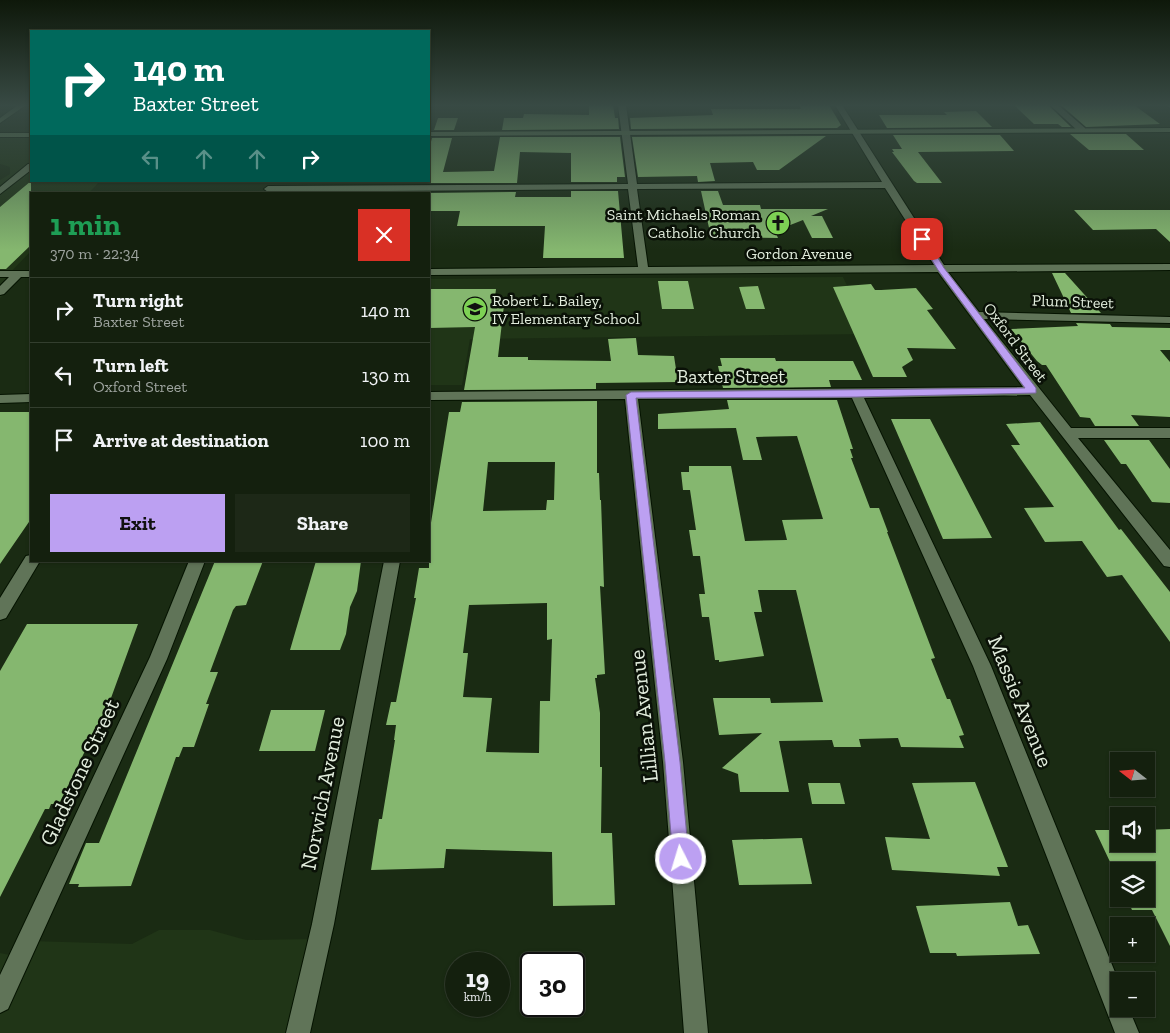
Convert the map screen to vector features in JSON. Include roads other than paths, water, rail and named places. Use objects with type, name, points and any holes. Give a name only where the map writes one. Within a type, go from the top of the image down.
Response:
[{"type":"street","points":[[627,153],[643,269]]},
{"type":"street","name":"Oxford Street","points":[[869,153],[941,269],[1033,391],[1170,561]]},
{"type":"street","points":[[0,192],[30,167]]},
{"type":"street","points":[[269,188],[890,185]]},
{"type":"street","name":"Gordon Avenue","points":[[430,272],[643,269],[1170,267]]},
{"type":"street","points":[[0,274],[30,274]]},
{"type":"street","points":[[0,292],[18,274]]},
{"type":"street","name":"Plum Street","points":[[976,315],[1170,320]]},
{"type":"street","name":"Baxter Street","points":[[430,396],[856,394],[1033,391]]},
{"type":"street","name":"Massie Avenue","points":[[856,394],[982,666],[1127,1033]]},
{"type":"street","name":"Lillian Avenue","points":[[631,395],[672,762],[696,1033]]},
{"type":"street","points":[[0,398],[30,398]]},
{"type":"street","points":[[1066,432],[1170,433]]},
{"type":"street","points":[[0,612],[31,562]]},
{"type":"street","name":"Gladstone Street","points":[[0,1001],[158,659],[198,562]]},
{"type":"street","name":"Norwich Avenue","points":[[298,1033],[323,924],[392,562]]},
{"type":"place","name":"Saint Michaels Roman Catholic Church","points":[[778,223]]},
{"type":"place","name":"Robert L. Bailey, IV Elementary School","points":[[475,309]]}]
